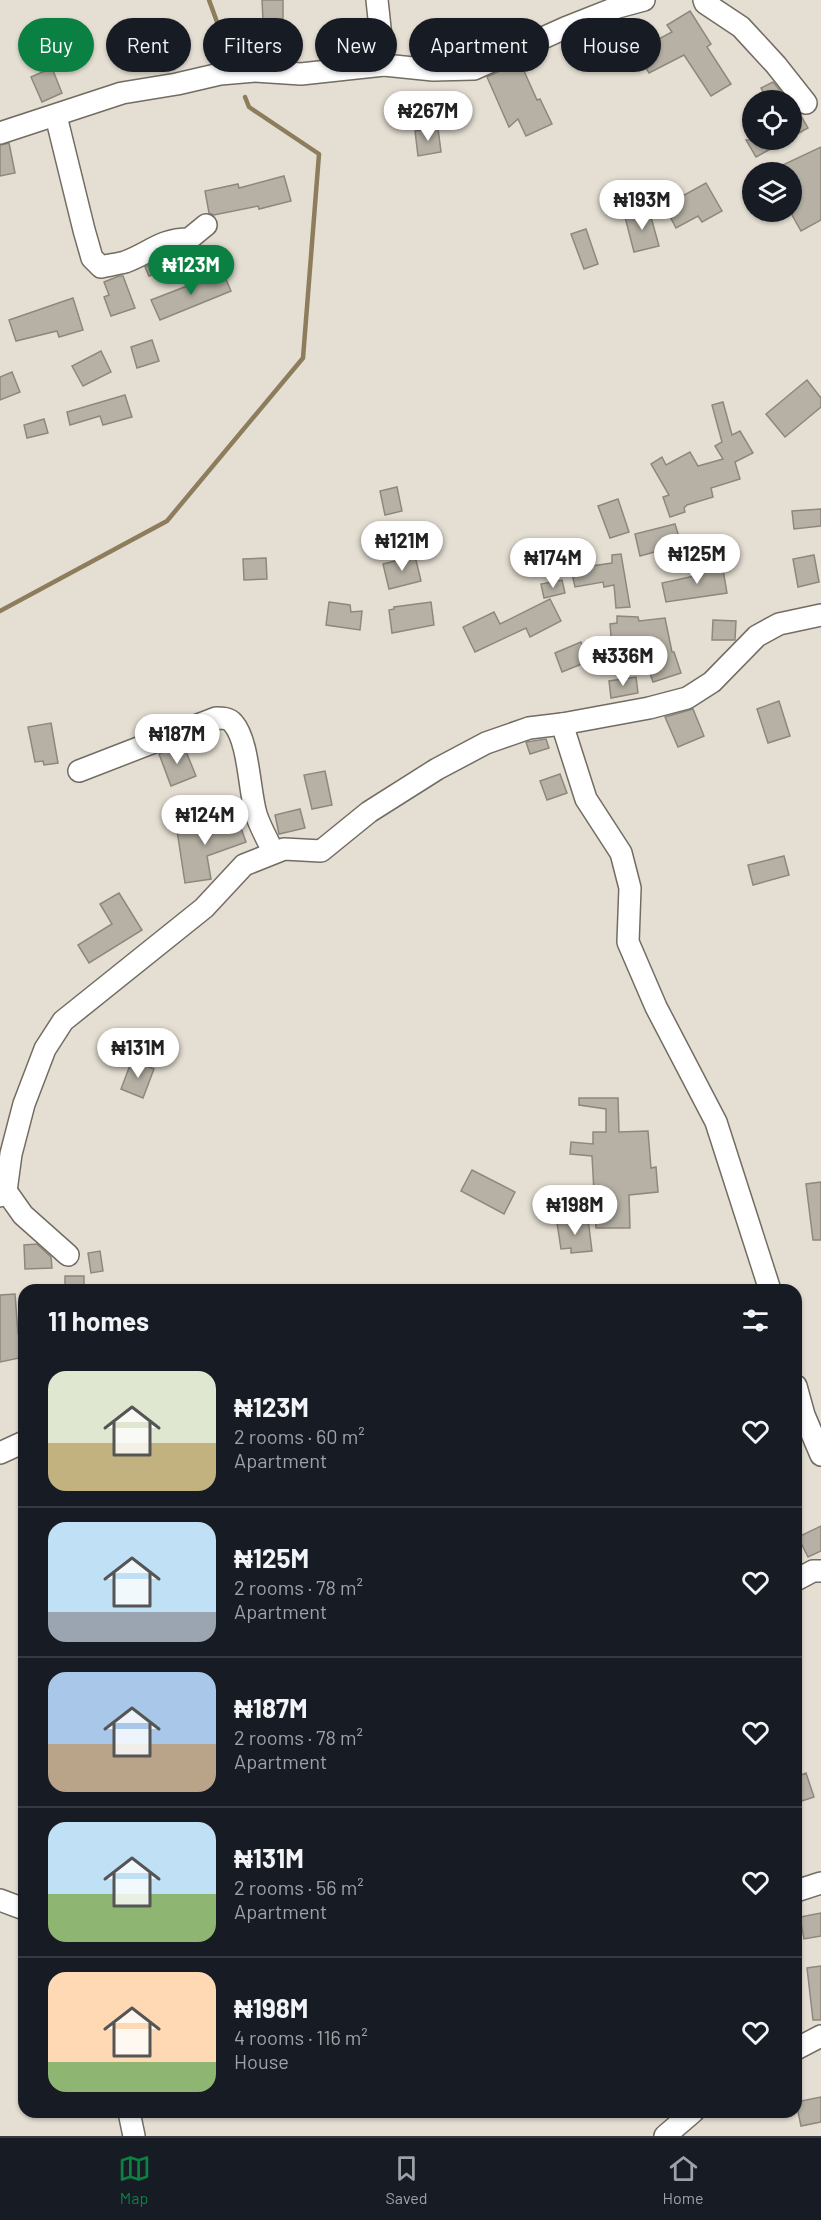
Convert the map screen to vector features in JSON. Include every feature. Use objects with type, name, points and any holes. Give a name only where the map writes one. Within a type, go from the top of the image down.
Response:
[{"type":"street","points":[[377,0],[379,18]]},
{"type":"street","points":[[397,66],[432,70],[474,69],[565,28],[618,7],[644,0]]},
{"type":"street","points":[[704,0],[705,3],[741,27],[776,65],[806,103]]},
{"type":"street","points":[[0,133],[122,93],[255,71],[301,74],[319,72]]},
{"type":"street","points":[[56,116],[92,258],[101,267],[125,262],[157,245],[179,239],[189,239],[206,225]]},
{"type":"street","points":[[68,1255],[22,1215],[3,1194],[24,1104],[45,1049],[63,1021],[204,908],[244,865],[284,849],[321,851],[369,812],[437,769],[476,748],[529,728],[650,708],[687,698],[712,682],[758,636],[779,624],[821,615]]},
{"type":"street","points":[[79,771],[216,717],[227,719],[234,723],[240,736],[256,816],[273,852]]},
{"type":"street","points":[[562,724],[586,799],[621,853],[630,888],[628,942],[656,1007],[717,1122],[768,1284]]},
{"type":"street","points":[[802,1408],[821,1455]]},
{"type":"street","points":[[0,1453],[18,1445]]},
{"type":"street","points":[[802,1577],[813,1571],[821,1571]]},
{"type":"street","points":[[802,1889],[821,1883]]},
{"type":"street","points":[[0,1900],[18,1907]]},
{"type":"street","points":[[802,2046],[821,2036]]},
{"type":"street","points":[[130,2118],[134,2136]]},
{"type":"street","points":[[665,2136],[686,2118]]},
{"type":"building","points":[[262,0],[283,0],[283,18],[263,18]]},
{"type":"building","points":[[690,11],[711,44],[707,47],[731,84],[711,96],[684,55],[661,67],[661,38],[672,32],[667,25]]},
{"type":"building","points":[[43,72],[54,72],[62,93],[42,102],[31,77]]},
{"type":"building","points":[[498,72],[524,72],[537,100],[540,99],[552,124],[526,136],[518,119],[509,127],[487,77]]},
{"type":"building","points":[[773,82],[780,90],[762,90],[761,88]]},
{"type":"building","points":[[802,118],[808,128],[802,131]]},
{"type":"building","points":[[438,128],[441,152],[418,156],[415,131]]},
{"type":"building","points":[[9,143],[15,173],[0,176],[0,145]]},
{"type":"building","points":[[821,147],[821,220],[801,231],[796,222],[802,222],[802,162],[789,162]]},
{"type":"building","points":[[752,150],[769,150],[756,157]]},
{"type":"building","points":[[284,176],[291,201],[259,209],[258,206],[214,215],[209,213],[205,191],[238,184],[239,188]]},
{"type":"building","points":[[706,183],[722,211],[702,222],[698,216],[676,228],[663,203],[677,195],[679,198]]},
{"type":"building","points":[[649,210],[659,246],[634,252],[625,217]]},
{"type":"building","points":[[586,229],[598,264],[584,269],[571,234]]},
{"type":"building","points":[[174,254],[179,265],[149,276],[145,267]]},
{"type":"building","points":[[223,272],[231,291],[160,320],[151,300]]},
{"type":"building","points":[[123,276],[135,308],[111,316],[104,297],[109,295],[104,282]]},
{"type":"building","points":[[73,298],[83,330],[59,337],[57,331],[16,341],[9,320]]},
{"type":"building","points":[[152,340],[159,361],[137,368],[131,347]]},
{"type":"building","points":[[101,351],[111,372],[83,386],[72,366]]},
{"type":"building","points":[[12,372],[20,392],[0,400],[0,377]]},
{"type":"building","points":[[807,380],[821,398],[821,407],[785,437],[766,414]]},
{"type":"building","points":[[125,395],[132,417],[103,425],[100,416],[70,425],[67,412]]},
{"type":"building","points":[[723,402],[732,435],[740,431],[753,453],[735,462],[740,479],[711,488],[713,497],[687,505],[684,508],[685,512],[670,517],[663,497],[669,495],[651,464],[662,457],[666,465],[690,452],[698,466],[723,459],[715,446],[722,442],[712,405]]},
{"type":"building","points":[[44,419],[48,433],[27,438],[24,425]]},
{"type":"building","points":[[397,487],[402,511],[385,515],[380,491]]},
{"type":"building","points":[[618,499],[629,532],[610,538],[598,506]]},
{"type":"building","points":[[821,509],[821,526],[794,529],[792,511]]},
{"type":"building","points":[[675,524],[683,550],[664,556],[662,550],[640,556],[635,534]]},
{"type":"building","points":[[621,554],[630,607],[616,608],[614,585],[604,587],[603,582],[575,587],[571,569],[612,563],[612,555]]},
{"type":"building","points":[[814,555],[819,582],[798,587],[793,559]]},
{"type":"building","points":[[415,556],[421,581],[389,589],[383,564]]},
{"type":"building","points":[[266,558],[267,579],[244,580],[243,559]]},
{"type":"building","points":[[722,564],[727,593],[666,602],[662,583],[699,575],[698,567]]},
{"type":"building","points":[[562,580],[565,593],[544,598],[541,584]]},
{"type":"building","points":[[550,599],[561,621],[530,637],[526,628],[475,652],[463,627],[494,612],[500,624]]},
{"type":"building","points":[[329,602],[350,605],[351,612],[362,611],[360,630],[326,625]]},
{"type":"building","points":[[431,602],[434,625],[392,633],[389,610],[394,607]]},
{"type":"building","points":[[617,616],[638,617],[639,621],[665,618],[672,652],[674,652],[681,673],[653,682],[640,645],[612,648],[610,624],[617,623]]},
{"type":"building","points":[[713,620],[736,621],[735,640],[712,640]]},
{"type":"building","points":[[581,642],[589,661],[562,672],[555,653]]},
{"type":"building","points":[[636,677],[638,693],[611,698],[609,681]]},
{"type":"building","points":[[779,701],[790,736],[768,743],[757,709]]},
{"type":"building","points":[[693,709],[704,736],[678,747],[665,717]]},
{"type":"building","points":[[51,723],[58,763],[44,765],[43,761],[35,762],[28,727]]},
{"type":"building","points":[[546,739],[549,748],[530,754],[526,742]]},
{"type":"building","points":[[183,744],[196,776],[171,786],[159,754]]},
{"type":"building","points":[[325,771],[332,805],[312,809],[304,775]]},
{"type":"building","points":[[560,774],[567,793],[547,800],[540,781]]},
{"type":"building","points":[[300,809],[305,828],[279,834],[275,815]]},
{"type":"building","points":[[237,817],[246,842],[207,856],[211,879],[185,883],[176,824],[202,821],[204,829]]},
{"type":"building","points":[[784,856],[789,875],[753,885],[748,865]]},
{"type":"building","points":[[119,893],[142,930],[89,963],[78,945],[112,924],[100,904]]},
{"type":"building","points":[[132,1060],[154,1069],[143,1098],[121,1089]]},
{"type":"building","points":[[579,1098],[618,1098],[619,1132],[648,1131],[651,1168],[656,1167],[658,1192],[629,1195],[630,1228],[596,1228],[592,1156],[570,1154],[571,1142],[593,1144],[593,1132],[606,1132],[606,1109],[579,1105]]},
{"type":"building","points":[[472,1170],[515,1192],[504,1214],[461,1191]]},
{"type":"building","points":[[821,1182],[821,1240],[813,1240],[806,1184]]},
{"type":"building","points":[[588,1219],[592,1251],[571,1253],[571,1248],[561,1249],[557,1223]]},
{"type":"building","points":[[37,1244],[51,1257],[52,1268],[25,1269],[24,1245]]},
{"type":"building","points":[[100,1251],[103,1271],[91,1273],[88,1253]]},
{"type":"building","points":[[65,1276],[84,1276],[84,1284],[65,1284]]},
{"type":"building","points":[[15,1294],[18,1358],[0,1362],[0,1295]]},
{"type":"building","points":[[821,1526],[821,1551],[808,1557],[802,1545],[802,1535]]},
{"type":"building","points":[[806,1773],[814,1797],[802,1801],[802,1775]]},
{"type":"building","points":[[821,1913],[821,1936],[804,1939],[802,1917]]},
{"type":"building","points":[[821,1966],[821,2020],[813,2020],[807,1968]]},
{"type":"building","points":[[821,2097],[821,2122],[801,2126],[799,2118],[802,2118],[802,2101]]},
{"type":"waterway","points":[[209,0],[216,18]]},
{"type":"waterway","points":[[0,611],[167,521],[303,358],[319,154],[249,107],[245,97]]}]
